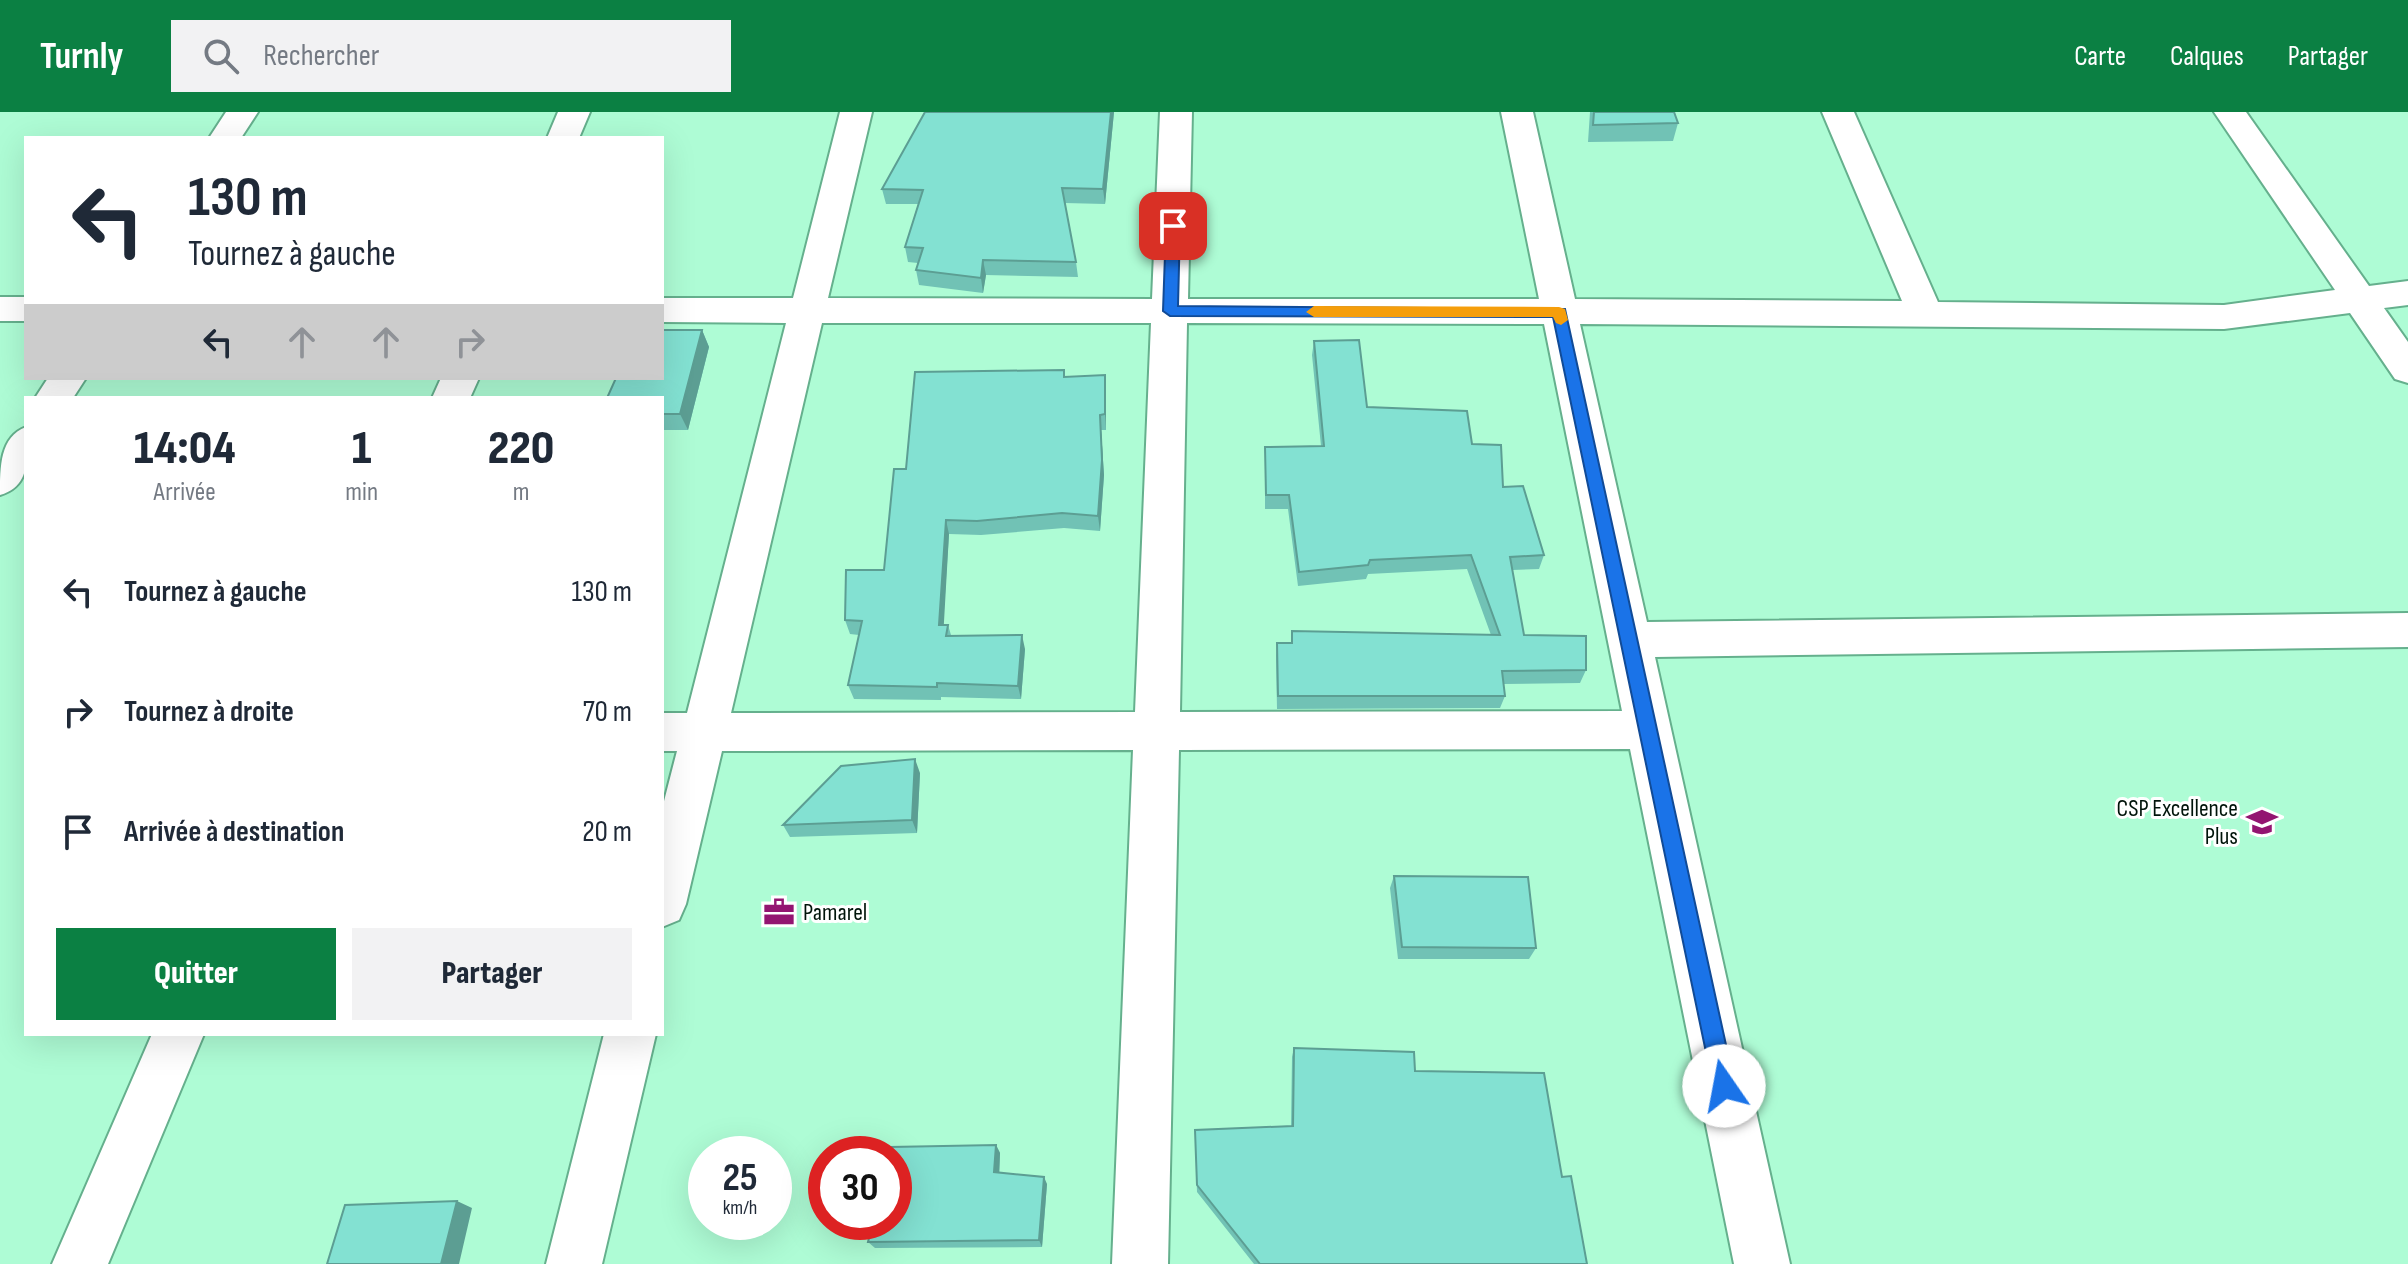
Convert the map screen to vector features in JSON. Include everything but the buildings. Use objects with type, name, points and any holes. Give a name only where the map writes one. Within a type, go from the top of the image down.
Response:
[{"type":"street","points":[[226,136],[242,112]]},
{"type":"street","points":[[564,136],[574,112]]},
{"type":"street","points":[[664,888],[683,732],[808,310],[856,112]]},
{"type":"street","points":[[1140,1264],[1176,112]]},
{"type":"street","points":[[1517,112],[1762,1264]]},
{"type":"street","points":[[1838,112],[1925,314]]},
{"type":"street","points":[[2230,112],[2408,370]]},
{"type":"street","points":[[664,310],[2224,317],[2408,293]]},
{"type":"street","points":[[0,309],[24,309]]},
{"type":"street","points":[[0,480],[24,444]]},
{"type":"street","points":[[1630,640],[2408,630]]},
{"type":"street","points":[[683,732],[1648,730]]},
{"type":"street","points":[[80,1264],[177,1036]]},
{"type":"street","points":[[574,1264],[630,1036]]},
{"type":"slow traffic","points":[[1314,312],[1559,312],[1561,320]]},
{"type":"place","name":"CSP Excellence Plus","points":[[2262,822]]},
{"type":"place","name":"Pamarel","points":[[779,912]]},
{"type":"route","points":[[1173,226],[1170,311],[1559,312],[1724,1086]]}]
